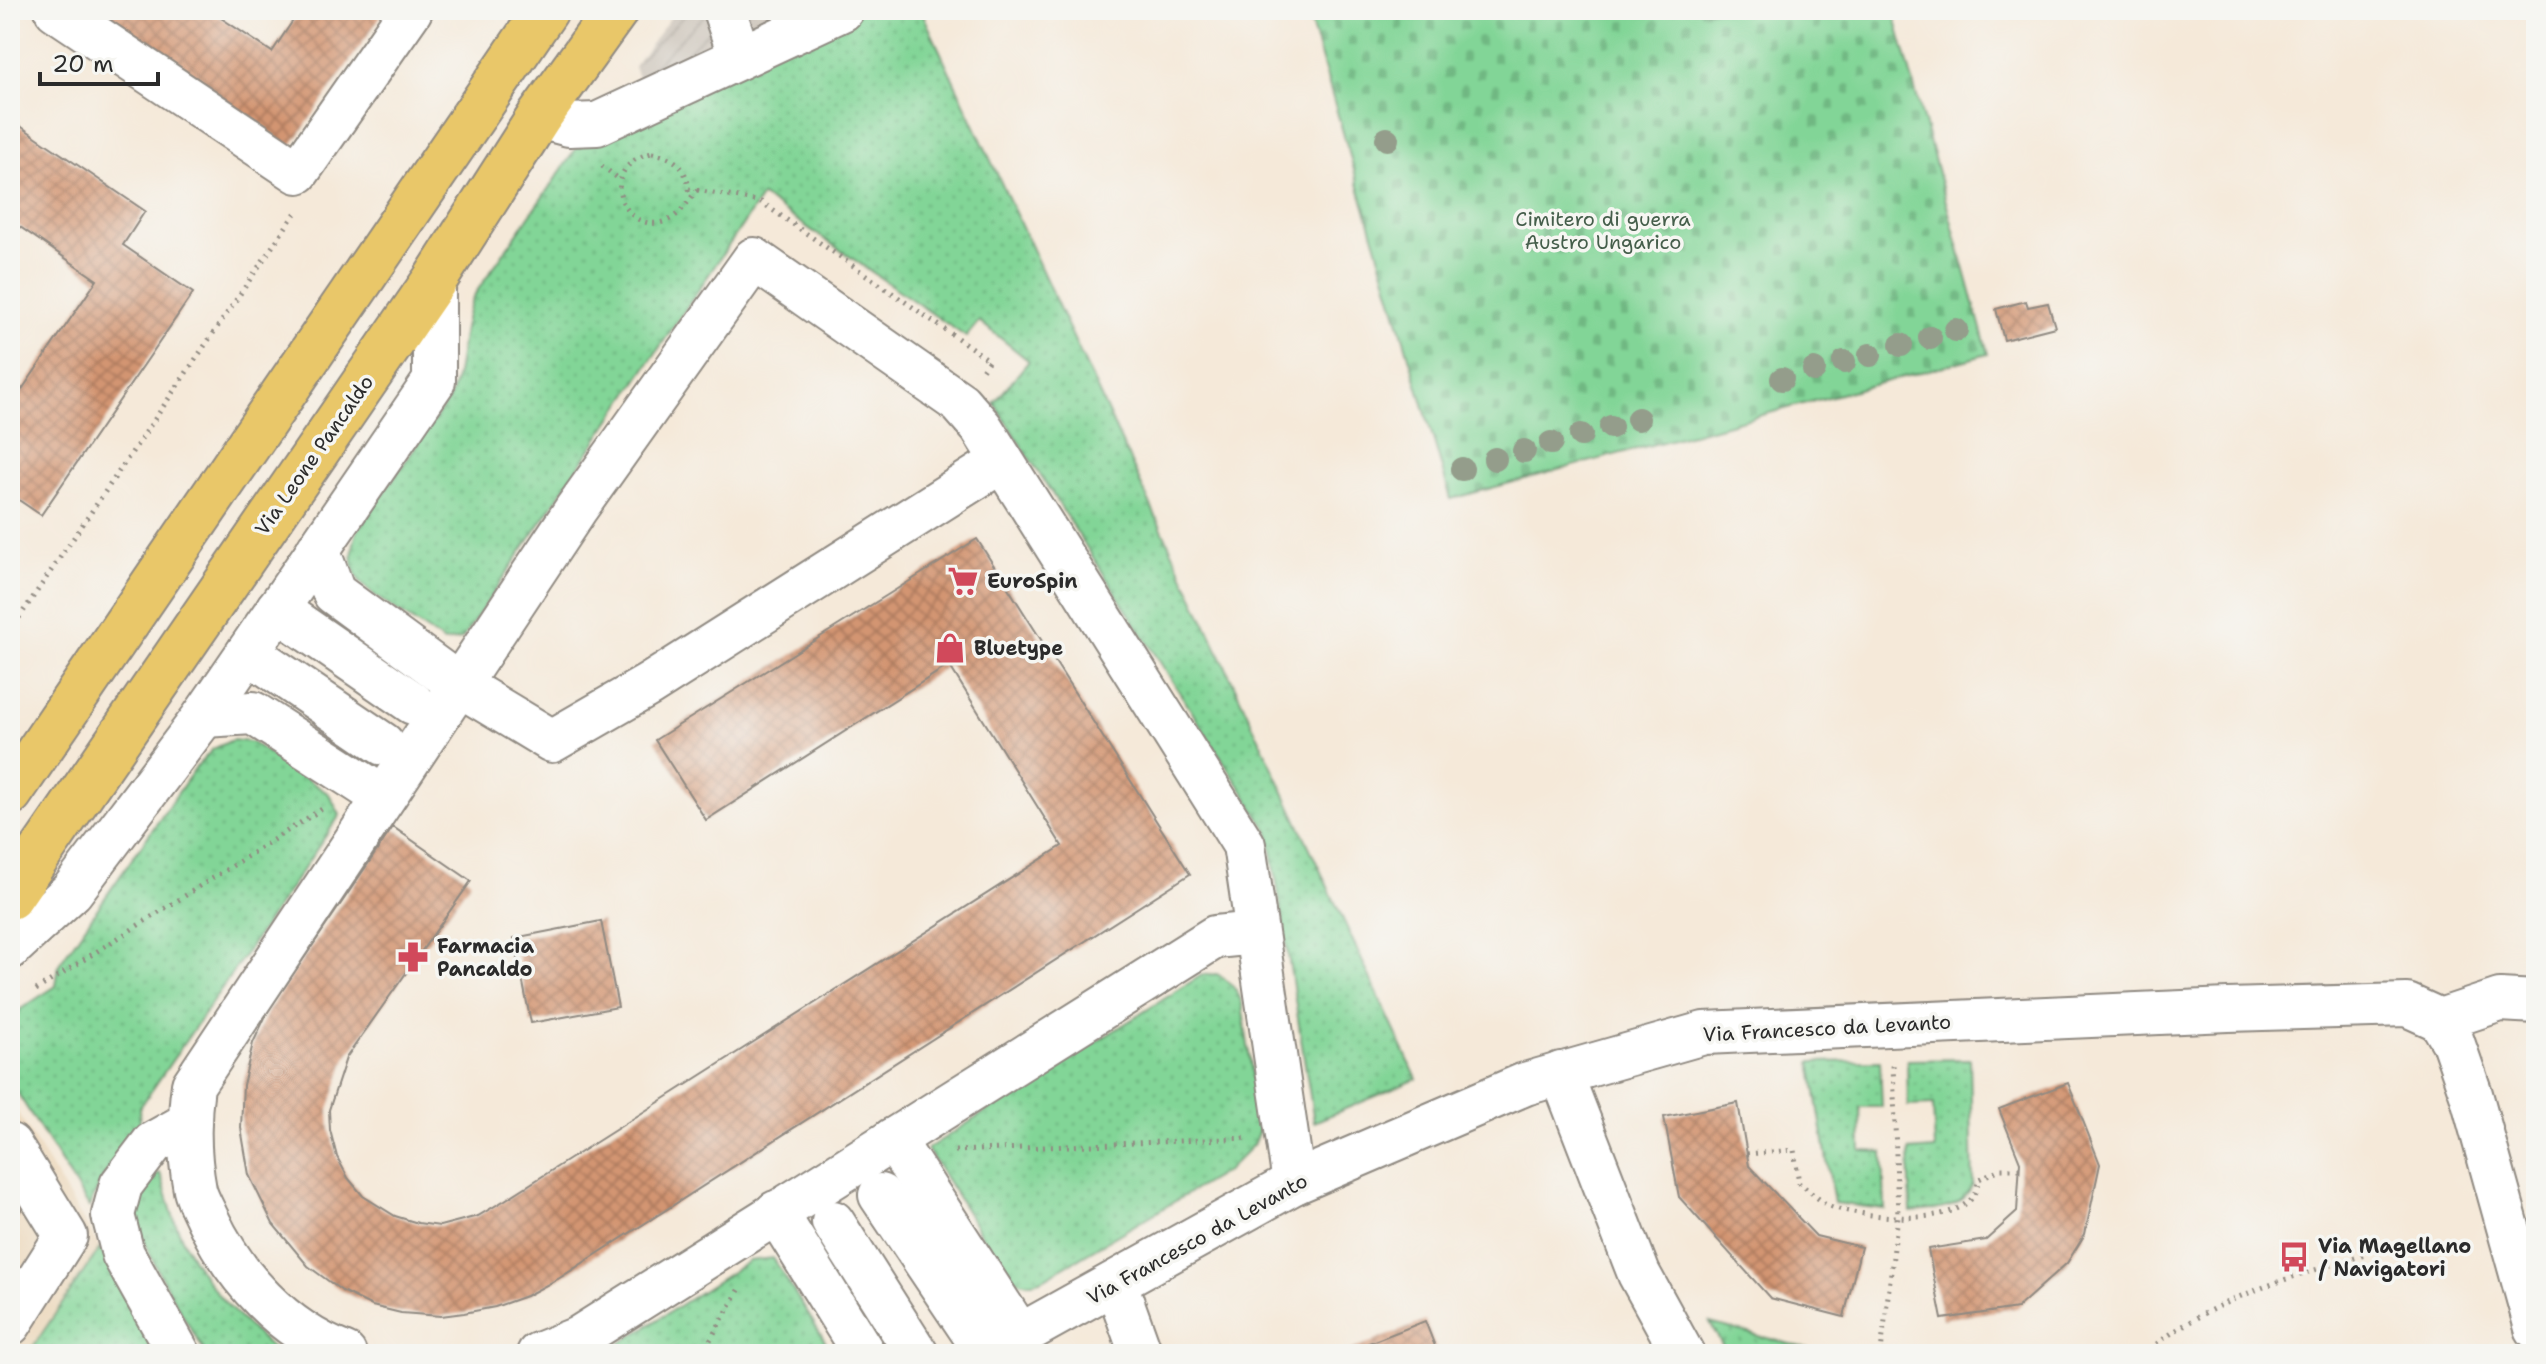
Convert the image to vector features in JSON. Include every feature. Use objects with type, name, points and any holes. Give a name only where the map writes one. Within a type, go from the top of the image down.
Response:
[{"type":"main road","points":[[10,793],[546,10]]},
{"type":"main road","name":"Via Leone Pancaldo","points":[[10,897],[434,281],[539,117],[616,10]]},
{"type":"street","points":[[56,10],[298,172],[411,10]]},
{"type":"street","points":[[724,10],[740,57]]},
{"type":"street","points":[[539,117],[569,125],[597,124],[842,10]]},
{"type":"street","points":[[345,1354],[297,1331],[265,1303],[220,1245],[196,1192],[187,1124],[193,1085],[576,509],[754,259],[960,403],[981,427],[1244,845],[1294,1183]]},
{"type":"street","points":[[10,948],[72,891],[204,716],[434,381],[434,281]]},
{"type":"street","points":[[318,549],[334,593],[459,685],[552,741],[649,685],[1002,461]]},
{"type":"street","points":[[277,609],[413,703]]},
{"type":"street","points":[[248,652],[383,744]]},
{"type":"street","points":[[204,716],[253,713],[383,797]]},
{"type":"street","points":[[538,1354],[578,1338],[1215,937],[1256,933]]},
{"type":"street","points":[[2536,1002],[2500,1000],[2440,1020],[2453,1042],[2471,1094],[2536,1328]]},
{"type":"street","name":"Via Francesco da Levanto","points":[[1000,1348],[1294,1183],[1525,1084],[1704,1033],[2212,1010],[2407,1005],[2440,1020]]},
{"type":"street","points":[[1561,1073],[1639,1274],[1683,1354]]},
{"type":"street","points":[[179,1354],[123,1254],[113,1215],[121,1185],[153,1143],[187,1124]]},
{"type":"street","points":[[893,1139],[1000,1348]]},
{"type":"street","points":[[10,1145],[66,1236],[10,1324]]},
{"type":"street","points":[[880,1195],[1000,1348]]},
{"type":"street","points":[[776,1212],[864,1354]]},
{"type":"street","points":[[833,1222],[917,1354]]},
{"type":"street","points":[[1116,1284],[1141,1354]]},
{"type":"path","points":[[697,190],[672,218],[650,223],[638,220],[622,203],[620,180],[631,161],[652,153],[674,160],[687,178],[689,189],[697,190],[761,202],[989,360],[960,403]]},
{"type":"path","points":[[10,631],[301,205]]},
{"type":"path","points":[[36,990],[337,799]]},
{"type":"path","points":[[1891,1354],[1881,1352],[1898,1216],[1893,1054]]},
{"type":"path","points":[[893,1139],[925,1153],[1286,1136]]},
{"type":"path","points":[[1747,1154],[1794,1150],[1799,1183],[1832,1207],[1898,1216],[1954,1212],[1972,1199],[1979,1179],[2000,1169],[2020,1169]]},
{"type":"path","points":[[2144,1354],[2192,1319],[2231,1299],[2365,1255]]},
{"type":"shaded area","points":[[676,10],[815,10],[643,90],[634,67]]},
{"type":"shaded area","points":[[10,1100],[100,1248],[28,1354],[10,1354]]},
{"type":"green space","points":[[857,10],[921,10],[1417,1079],[1314,1122],[1269,832],[994,403],[1029,361],[979,321],[966,337],[762,196],[462,639],[444,642],[374,595],[354,570],[353,547],[357,531],[449,399],[466,320],[475,294],[576,149],[618,121]]},
{"type":"green space","name":"Cimitero di guerra Austro Ungarico","points":[[1307,10],[1893,10],[1988,354],[1451,499]]},
{"type":"green space","points":[[232,740],[251,742],[329,794],[340,815],[139,1109],[140,1122],[103,1177],[89,1207],[10,1081],[10,1016],[56,986],[59,964],[196,767],[213,749]]},
{"type":"green space","points":[[1217,974],[1233,986],[1242,1004],[1260,1128],[1253,1145],[1228,1170],[1043,1279],[1024,1282],[1015,1279],[1001,1266],[927,1149],[1202,975]]},
{"type":"green space","points":[[1970,1059],[1973,1185],[1954,1205],[1911,1212],[1909,1151],[1935,1149],[1933,1105],[1908,1106],[1907,1060]]},
{"type":"green space","points":[[1880,1061],[1882,1107],[1860,1107],[1861,1151],[1883,1152],[1885,1209],[1834,1203],[1811,1062]]},
{"type":"green space","points":[[160,1173],[177,1227],[207,1281],[234,1312],[279,1354],[206,1354],[165,1283],[139,1225],[136,1205],[139,1196],[150,1176]]},
{"type":"green space","points":[[100,1248],[163,1354],[28,1354]]},
{"type":"green space","points":[[773,1258],[833,1354],[604,1354],[749,1261]]},
{"type":"green space","points":[[1710,1323],[1828,1354],[1727,1354]]},
{"type":"building","points":[[84,10],[209,10],[272,52],[300,10],[385,10],[290,148]]},
{"type":"building","points":[[10,119],[145,211],[123,245],[193,293],[41,515],[10,494],[10,407],[97,280],[10,220]]},
{"type":"building","points":[[2026,301],[2028,307],[2048,303],[2055,327],[2004,340],[1996,309]]},
{"type":"building","points":[[977,539],[1190,874],[558,1279],[526,1296],[495,1307],[464,1313],[441,1316],[401,1313],[372,1306],[342,1291],[308,1266],[273,1224],[249,1175],[241,1128],[243,1085],[253,1043],[268,1011],[393,827],[471,881],[346,1058],[329,1110],[330,1130],[337,1157],[348,1178],[363,1196],[395,1216],[440,1226],[478,1216],[505,1200],[1062,846],[949,665],[706,820],[655,740]]},
{"type":"building","points":[[601,921],[618,1007],[531,1023],[514,938]]},
{"type":"building","points":[[2068,1083],[2100,1164],[2085,1234],[2067,1263],[2017,1308],[1942,1319],[1928,1249],[1986,1240],[2017,1212],[2020,1162],[1999,1109]]},
{"type":"building","points":[[1738,1103],[1749,1166],[1816,1236],[1861,1247],[1844,1317],[1770,1298],[1679,1197],[1664,1117]]},
{"type":"building","points":[[10,1174],[33,1190],[14,1221],[10,1219]]},
{"type":"building","points":[[1425,1321],[1438,1354],[1341,1354]]},
{"type":"place","name":"EuroSpin","points":[[963,581]]},
{"type":"place","name":"Bluetype","points":[[950,648]]},
{"type":"place","name":"Farmacia Pancaldo","points":[[413,957]]},
{"type":"place","name":"Via Magellano / Navigatori","points":[[2294,1257]]}]
